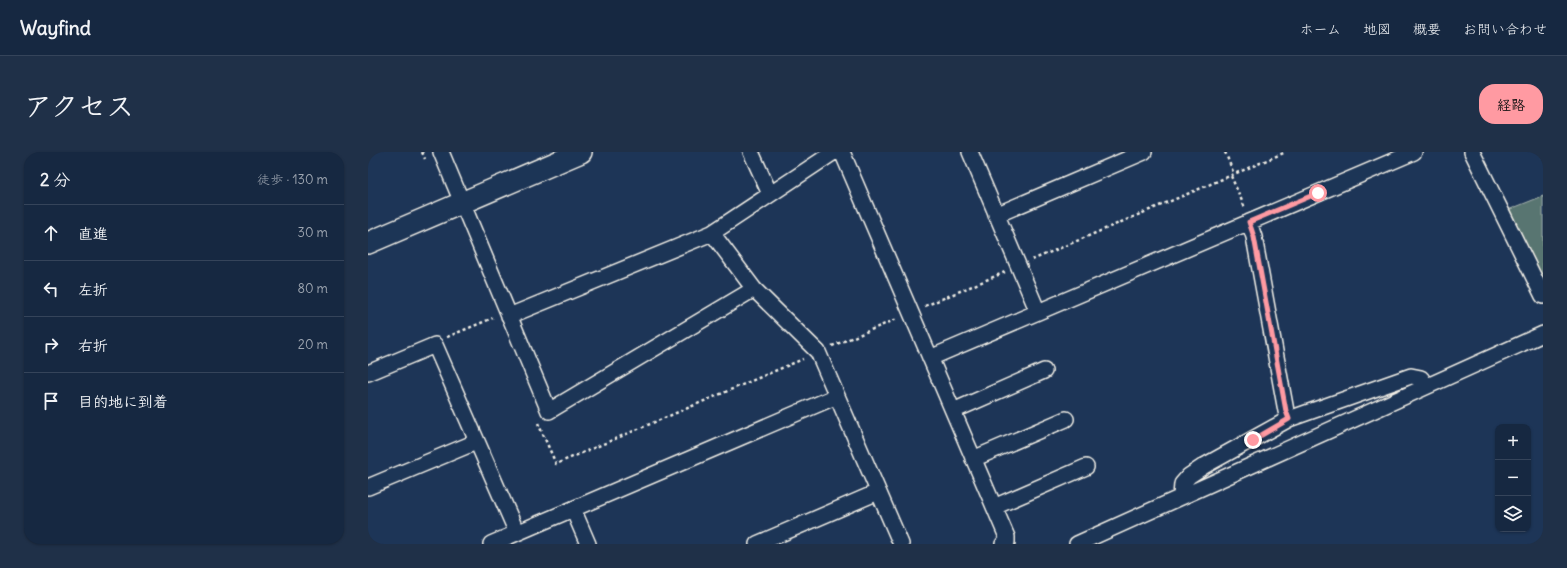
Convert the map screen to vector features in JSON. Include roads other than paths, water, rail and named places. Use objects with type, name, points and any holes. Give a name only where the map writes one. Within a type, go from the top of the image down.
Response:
[{"type":"street","points":[[440,152],[549,410],[754,289]]},
{"type":"street","points":[[368,243],[581,152]]},
{"type":"street","points":[[751,152],[770,194]]},
{"type":"street","points":[[509,316],[712,233],[834,152]]},
{"type":"street","points":[[842,152],[1007,537],[1007,542],[1003,544]]},
{"type":"street","points":[[970,152],[1038,312]]},
{"type":"street","points":[[996,215],[1144,152]]},
{"type":"street","points":[[930,358],[1414,152]]},
{"type":"street","points":[[1472,152],[1543,296]]},
{"type":"street","points":[[1249,222],[1254,237],[1286,411],[1289,419]]},
{"type":"street","points":[[712,233],[754,289],[818,352],[901,544]]},
{"type":"street","points":[[1077,544],[1543,334]]},
{"type":"street","points":[[368,373],[435,345],[516,533]]},
{"type":"street","points":[[953,411],[1044,371]]},
{"type":"street","points":[[1181,496],[1182,484],[1189,476],[1204,466],[1289,419],[1411,376],[1421,378],[1426,386]]},
{"type":"street","points":[[491,544],[837,396]]},
{"type":"street","points":[[973,459],[1066,419]]},
{"type":"street","points":[[368,487],[476,442]]},
{"type":"street","points":[[994,507],[1086,467]]},
{"type":"street","points":[[756,544],[878,492]]},
{"type":"street","points":[[573,509],[588,544]]}]
